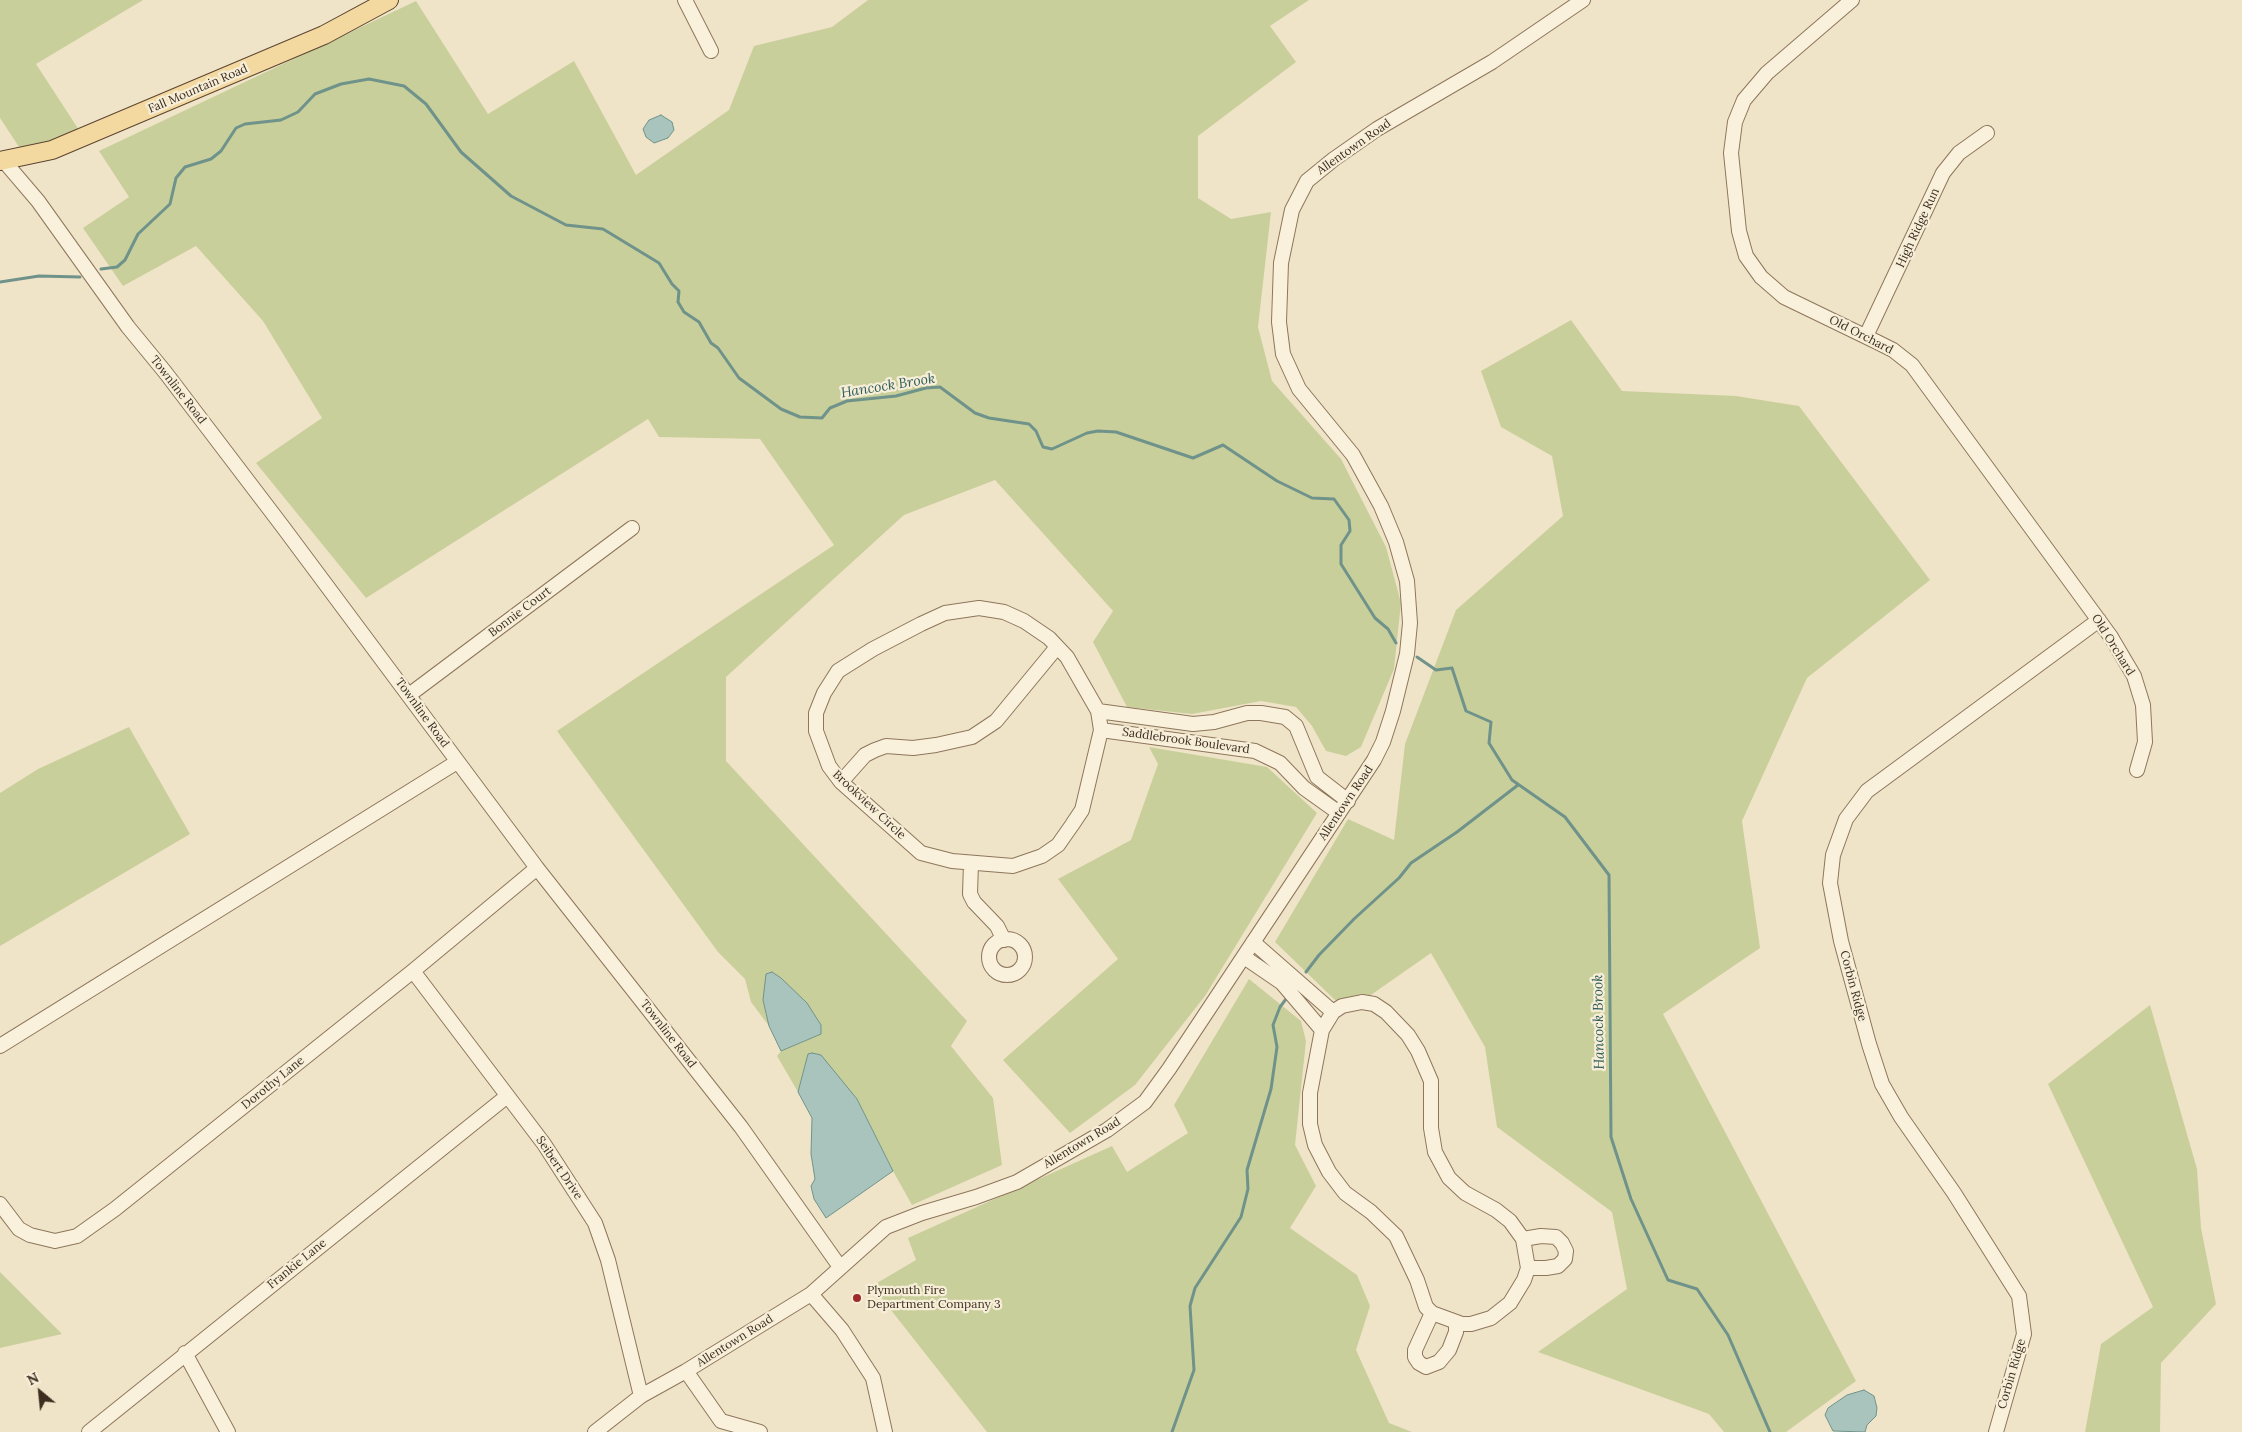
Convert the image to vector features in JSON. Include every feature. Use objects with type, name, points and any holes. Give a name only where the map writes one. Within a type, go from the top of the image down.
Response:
[{"type":"main road","name":"Fall Mountain Road","points":[[1,160],[52,150],[324,35],[389,0]]},
{"type":"street","points":[[685,0],[711,51]]},
{"type":"street","name":"Allentown Road","points":[[595,1432],[641,1396],[686,1371],[811,1294],[886,1227],[922,1213],[976,1197],[1017,1182],[1108,1130],[1145,1102],[1244,957],[1374,760],[1383,742],[1393,711],[1406,654],[1410,623],[1410,600],[1402,560],[1377,498],[1353,455],[1299,389],[1283,354],[1279,322],[1281,263],[1292,210],[1307,181],[1334,158],[1377,129],[1492,62],[1583,0]]},
{"type":"street","name":"Old Orchard","points":[[1852,0],[1767,73],[1744,100],[1735,122],[1731,153],[1739,231],[1746,256],[1761,276],[1784,297],[1866,336],[1892,350],[1912,365],[2099,620],[2134,676],[2143,705],[2145,742],[2137,770]]},
{"type":"street","name":"High Ridge Run","points":[[1866,336],[1943,173],[1959,153],[1987,134]]},
{"type":"street","name":"Townline Road","points":[[1,160],[38,200],[128,327],[165,372],[537,868],[741,1127],[840,1267]]},
{"type":"street","name":"Bonnie Court","points":[[409,695],[632,528]]},
{"type":"street","name":"Brookview Circle","points":[[979,608],[1004,612],[1024,621],[1049,638],[1067,657],[1098,711],[1101,730],[1082,810],[1058,845],[1042,856],[1013,866],[952,862],[921,853],[841,782],[829,766],[820,747],[816,731],[816,713],[824,693],[838,671],[873,649],[945,613],[979,608]]},
{"type":"street","name":"Corbin Ridge","points":[[1996,1432],[2024,1334],[2019,1296],[1954,1193],[1901,1117],[1882,1084],[1841,941],[1830,883],[1833,855],[1846,819],[1867,791],[2099,620]]},
{"type":"street","points":[[841,782],[865,755],[886,746],[913,748],[972,737],[996,720],[1057,647]]},
{"type":"street","name":"Saddlebrook Boulevard","points":[[1098,711],[1193,724],[1214,722],[1246,713],[1261,713],[1285,717],[1296,726],[1317,777],[1348,801]]},
{"type":"street","name":"Saddlebrook Boulevard","points":[[1101,730],[1241,748],[1261,753],[1280,763],[1304,788],[1339,813]]},
{"type":"street","points":[[0,1046],[457,762]]},
{"type":"street","points":[[971,863],[970,894],[974,902],[996,926],[1004,940]]},
{"type":"street","name":"Dorothy Lane","points":[[0,1204],[19,1229],[30,1235],[55,1241],[77,1236],[115,1209],[413,971],[537,868]]},
{"type":"street","points":[[1253,942],[1333,1012]]},
{"type":"street","points":[[1244,957],[1282,983],[1322,1030]]},
{"type":"street","name":"Seibert Drive","points":[[413,971],[560,1167],[595,1223],[608,1260],[641,1396]]},
{"type":"street","points":[[1362,1002],[1374,1004],[1386,1012],[1408,1035],[1431,1081],[1431,1128],[1435,1152],[1443,1169],[1465,1193],[1496,1210],[1510,1221],[1523,1239],[1528,1268],[1521,1285],[1510,1303],[1491,1318],[1471,1324],[1456,1323],[1432,1313],[1426,1307],[1414,1272],[1396,1236],[1371,1212],[1345,1193],[1329,1172],[1315,1146],[1310,1124],[1310,1093],[1322,1030],[1333,1012],[1351,1003],[1362,1002]]},
{"type":"street","name":"Frankie Lane","points":[[89,1432],[506,1097]]},
{"type":"street","points":[[1523,1239],[1542,1236],[1556,1238],[1562,1243],[1566,1251],[1565,1259],[1558,1266],[1528,1268]]},
{"type":"street","points":[[811,1294],[842,1330],[873,1378],[885,1432]]},
{"type":"street","points":[[1432,1313],[1415,1350],[1415,1357],[1419,1363],[1426,1367],[1439,1362],[1449,1350],[1456,1332],[1456,1323]]},
{"type":"street","points":[[185,1353],[228,1432]]},
{"type":"street","points":[[686,1371],[721,1421],[760,1432]]},
{"type":"green space","points":[[0,0],[143,0],[36,64],[79,130],[44,145],[21,150],[0,118]]},
{"type":"green space","points":[[868,0],[1309,0],[1270,26],[1296,62],[1198,136],[1198,198],[1231,219],[1271,212],[1258,327],[1272,381],[1341,459],[1386,547],[1401,603],[1394,669],[1361,747],[1346,756],[1326,751],[1312,726],[1296,707],[1261,701],[1192,714],[1127,707],[1093,642],[1113,611],[995,480],[904,515],[726,677],[726,761],[967,1021],[951,1046],[993,1098],[1002,1165],[912,1205],[857,1099],[808,1055],[798,1092],[777,1056],[781,1051],[821,1034],[763,1000],[769,1026],[751,1002],[745,979],[718,952],[557,731],[834,545],[760,439],[659,437],[648,419],[366,598],[256,463],[322,418],[263,321],[196,246],[123,286],[83,228],[129,197],[99,151],[416,1],[488,114],[574,61],[636,175],[729,110],[754,46],[832,27]]},
{"type":"green space","points":[[1571,320],[1622,391],[1736,396],[1799,406],[1930,580],[1807,678],[1742,821],[1760,948],[1663,1014],[1856,1381],[1786,1432],[1724,1432],[1709,1414],[1538,1352],[1627,1289],[1612,1212],[1497,1127],[1485,1047],[1431,953],[1368,997],[1335,1000],[1275,942],[1348,819],[1394,840],[1405,744],[1456,610],[1563,516],[1552,456],[1501,427],[1481,371]]},
{"type":"green space","points":[[129,727],[190,834],[0,946],[0,793],[38,769]]},
{"type":"green space","points":[[1149,747],[1267,767],[1317,813],[1205,996],[1135,1085],[1070,1133],[1003,1060],[1118,959],[1058,879],[1131,840],[1158,764]]},
{"type":"green space","points":[[1249,979],[1301,1021],[1306,1041],[1295,1145],[1316,1186],[1290,1228],[1357,1275],[1370,1306],[1356,1350],[1389,1423],[1412,1432],[987,1432],[872,1286],[916,1260],[908,1238],[1112,1146],[1127,1172],[1188,1133],[1174,1105]]},
{"type":"green space","points":[[2150,1005],[2197,1169],[2201,1228],[2216,1304],[2161,1363],[2160,1432],[2085,1432],[2101,1344],[2153,1307],[2048,1084]]},
{"type":"green space","points":[[0,1272],[62,1334],[0,1348]]},
{"type":"water","points":[[661,115],[672,122],[674,130],[668,138],[654,143],[646,137],[643,129],[649,120]]},
{"type":"water","points":[[772,972],[807,1003],[821,1025],[821,1034],[781,1051],[769,1026],[763,1000],[766,974]]},
{"type":"water","points":[[808,1054],[821,1055],[857,1099],[893,1171],[826,1218],[814,1199],[811,1186],[815,1179],[811,1154],[812,1118],[798,1092]]},
{"type":"water","points":[[1864,1390],[1874,1396],[1877,1408],[1876,1416],[1867,1425],[1865,1432],[1833,1431],[1825,1415],[1828,1408],[1847,1395]]},
{"type":"waterway","name":"Hancock Brook","points":[[101,269],[117,267],[125,260],[138,234],[170,204],[176,178],[185,167],[211,159],[221,151],[236,128],[245,124],[281,120],[298,112],[315,94],[341,84],[369,79],[404,86],[426,104],[461,152],[511,196],[566,225],[603,229],[659,263],[672,284],[679,291],[678,302],[684,312],[699,322],[711,343],[718,348],[739,378],[781,409],[800,417],[822,418],[830,408],[847,401],[896,396],[926,388],[940,387],[975,413],[989,418],[1029,424],[1036,431],[1043,447],[1052,449],[1087,433],[1098,431],[1116,432],[1193,458],[1223,445],[1277,481],[1312,498],[1334,499],[1349,520],[1350,531],[1341,545],[1341,564],[1375,618],[1388,629],[1396,643]]},
{"type":"waterway","name":"Hancock Brook","points":[[0,282],[39,276],[80,277]]},
{"type":"waterway","name":"Hancock Brook","points":[[1417,657],[1436,670],[1452,668],[1466,711],[1491,722],[1489,743],[1512,780],[1565,817],[1609,875],[1611,1137],[1631,1199],[1668,1280],[1697,1289],[1728,1335],[1770,1432]]},
{"type":"waterway","points":[[1306,972],[1319,955],[1354,919],[1399,878],[1411,863],[1457,832],[1518,785]]},
{"type":"waterway","points":[[1172,1432],[1194,1370],[1190,1306],[1195,1288],[1241,1217],[1248,1189],[1247,1170],[1271,1089],[1277,1047],[1273,1025],[1280,1007],[1286,999]]},
{"type":"place","name":"Plymouth Fire Department Company 3","points":[[857,1298]]}]
